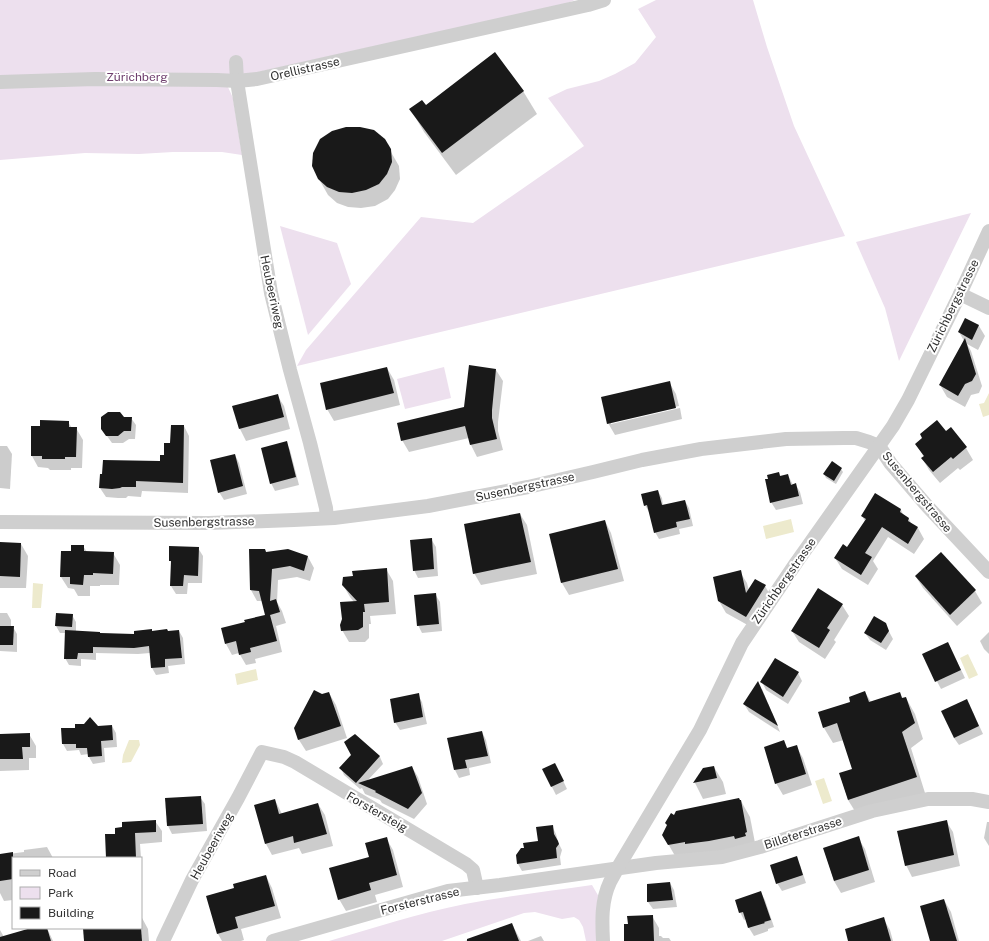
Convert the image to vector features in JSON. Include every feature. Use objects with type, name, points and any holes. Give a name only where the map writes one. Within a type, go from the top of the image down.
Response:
[{"type":"street","name":"Orellistrasse","points":[[0,82],[95,79],[237,81],[265,78],[588,5],[604,0]]},
{"type":"street","name":"Heubeeriweg","points":[[236,62],[237,81],[255,200],[271,293],[326,508],[327,518]]},
{"type":"street","name":"Zürichbergstrasse","points":[[603,941],[602,918],[609,883],[700,730],[742,643],[796,563],[893,426],[908,400],[960,294],[989,230]]},
{"type":"street","points":[[960,294],[989,308]]},
{"type":"street","name":"Susenbergstrasse","points":[[0,522],[209,522],[327,518],[428,506],[528,487],[642,460],[701,449],[786,439],[856,438],[879,446],[891,464],[924,502],[989,572]]},
{"type":"street","name":"Heubeeriweg","points":[[163,941],[192,880],[262,752]]},
{"type":"street","name":"Forstersteig","points":[[262,752],[284,756],[466,864],[473,870],[477,888]]},
{"type":"street","name":"Billeterstrasse","points":[[617,869],[656,863],[722,857],[760,847],[872,811],[928,799],[972,799],[989,802]]},
{"type":"street","name":"Forsterstrasse","points":[[273,941],[448,891],[617,869]]},
{"type":"green space","name":"Zürichberg","points":[[0,0],[575,0],[565,4],[245,75],[222,74],[233,98],[242,155],[222,152],[139,154],[85,153],[0,160]]},
{"type":"green space","points":[[656,0],[753,0],[767,47],[794,126],[845,236],[297,366],[306,350],[421,217],[473,223],[584,146],[548,98],[567,89],[599,81],[635,63],[656,37],[638,9]]},
{"type":"green space","points":[[971,213],[899,361],[885,308],[856,242]]},
{"type":"green space","points":[[280,226],[337,243],[351,284],[308,335]]},
{"type":"green space","points":[[444,367],[451,398],[405,409],[397,379]]},
{"type":"green space","points":[[592,885],[599,897],[596,941],[586,941],[583,927],[579,920],[574,917],[562,919],[535,912],[524,913],[442,941],[329,941],[397,921],[465,904]]},
{"type":"shaded area","points":[[989,393],[989,415],[983,417],[979,404],[984,403]]},
{"type":"shaded area","points":[[791,519],[794,532],[766,539],[763,526]]},
{"type":"shaded area","points":[[33,583],[43,584],[41,608],[32,608]]},
{"type":"shaded area","points":[[968,654],[978,675],[969,679],[960,658]]},
{"type":"shaded area","points":[[256,669],[258,680],[237,685],[235,674]]},
{"type":"shaded area","points":[[129,740],[139,740],[140,745],[131,762],[122,763],[123,755]]},
{"type":"shaded area","points":[[824,778],[832,801],[823,804],[815,781]]},
{"type":"building","points":[[495,52],[524,91],[442,153],[409,109],[422,100],[426,105]]},
{"type":"building","points":[[346,127],[360,127],[374,130],[385,139],[391,149],[392,162],[387,174],[379,184],[366,190],[352,193],[339,192],[327,187],[318,179],[312,166],[313,153],[320,139],[332,131]]},
{"type":"building","points":[[965,318],[979,325],[972,340],[958,332]]},
{"type":"building","points":[[965,338],[976,374],[972,381],[965,384],[958,396],[939,385]]},
{"type":"building","points":[[469,365],[496,369],[492,418],[497,439],[470,445],[465,426],[401,441],[397,423],[464,407]]},
{"type":"building","points":[[387,367],[394,393],[326,410],[320,383]]},
{"type":"building","points":[[670,381],[676,408],[607,424],[601,397]]},
{"type":"building","points":[[278,394],[284,417],[239,429],[232,406]]},
{"type":"building","points":[[108,412],[120,412],[124,417],[132,417],[131,431],[124,431],[118,436],[106,436],[101,429],[101,417]]},
{"type":"building","points":[[40,420],[69,421],[69,427],[77,427],[76,457],[65,457],[65,459],[42,459],[42,456],[31,456],[31,426],[40,426]]},
{"type":"building","points":[[937,420],[946,431],[951,427],[967,447],[953,459],[951,457],[933,472],[921,458],[924,456],[915,444],[922,438],[920,434]]},
{"type":"building","points":[[171,425],[184,425],[183,483],[136,481],[136,487],[112,489],[99,488],[103,460],[160,461],[160,455],[164,455],[164,443],[170,443]]},
{"type":"building","points":[[287,441],[296,477],[270,484],[261,448]]},
{"type":"building","points":[[235,454],[243,486],[218,493],[210,460]]},
{"type":"building","points":[[832,461],[842,468],[834,481],[823,474]]},
{"type":"building","points":[[779,472],[780,476],[788,474],[791,485],[796,483],[799,496],[770,503],[765,479],[768,479],[767,475]]},
{"type":"building","points":[[658,490],[662,505],[685,500],[690,519],[676,522],[677,527],[654,533],[647,505],[644,506],[641,494]]},
{"type":"building","points":[[875,493],[901,509],[900,512],[909,518],[908,521],[918,527],[908,544],[882,527],[865,553],[872,557],[861,575],[834,558],[843,544],[847,547],[866,519],[861,516]]},
{"type":"building","points":[[520,513],[531,562],[473,574],[464,524]]},
{"type":"building","points":[[605,520],[618,569],[561,583],[549,534]]},
{"type":"building","points":[[432,538],[434,569],[413,571],[410,540]]},
{"type":"building","points":[[0,542],[21,543],[20,577],[0,576]]},
{"type":"building","points":[[71,545],[84,545],[84,551],[114,552],[113,574],[93,573],[93,575],[84,575],[83,585],[70,584],[70,577],[60,577],[61,551],[71,551]]},
{"type":"building","points":[[169,546],[199,547],[198,576],[184,575],[183,586],[170,586],[171,561],[169,561]]},
{"type":"building","points":[[249,549],[265,549],[266,552],[288,549],[308,556],[304,571],[290,566],[272,569],[270,601],[276,599],[280,612],[270,615],[277,641],[250,648],[251,652],[239,655],[236,641],[225,644],[221,628],[265,615],[259,591],[250,590]]},
{"type":"building","points":[[941,552],[976,590],[950,615],[915,576]]},
{"type":"building","points":[[387,568],[389,602],[364,604],[365,612],[363,612],[363,627],[358,630],[341,631],[340,625],[342,619],[340,602],[357,601],[342,585],[343,577],[353,576],[352,571]]},
{"type":"building","points":[[741,570],[746,593],[755,579],[766,585],[746,617],[718,601],[713,577]]},
{"type":"building","points":[[818,588],[843,604],[827,628],[830,630],[819,648],[791,631]]},
{"type":"building","points":[[436,593],[439,624],[417,626],[414,595]]},
{"type":"building","points":[[56,613],[73,614],[72,627],[55,626]]},
{"type":"building","points":[[874,616],[886,623],[889,631],[881,643],[864,633]]},
{"type":"building","points":[[0,626],[14,626],[13,645],[0,645]]},
{"type":"building","points":[[152,629],[152,631],[167,629],[168,631],[179,630],[182,658],[165,659],[165,667],[151,668],[149,646],[134,648],[93,647],[93,653],[78,653],[77,659],[64,659],[65,630],[134,634],[134,631]]},
{"type":"building","points":[[948,642],[961,670],[935,682],[922,654]]},
{"type":"building","points":[[775,658],[799,672],[783,697],[760,682]]},
{"type":"building","points":[[758,681],[778,726],[743,704]]},
{"type":"building","points":[[314,690],[322,694],[329,692],[341,726],[298,740],[294,728]]},
{"type":"building","points":[[865,691],[869,702],[900,692],[902,698],[906,697],[915,723],[902,732],[917,777],[848,800],[839,773],[852,769],[837,723],[823,728],[818,712],[850,702],[849,697]]},
{"type":"building","points":[[419,693],[423,717],[394,723],[390,699]]},
{"type":"building","points":[[967,699],[979,726],[954,738],[941,711]]},
{"type":"building","points":[[90,717],[98,726],[112,725],[113,740],[101,741],[102,756],[88,757],[87,748],[76,748],[76,744],[62,744],[61,728],[75,728],[75,724],[84,724]]},
{"type":"building","points":[[482,731],[488,756],[465,760],[467,768],[454,770],[447,738]]},
{"type":"building","points":[[30,733],[30,747],[22,747],[23,759],[0,759],[0,734]]},
{"type":"building","points":[[355,734],[380,756],[356,783],[339,768],[351,755],[344,742]]},
{"type":"building","points":[[784,740],[787,748],[797,745],[806,774],[775,784],[764,747]]},
{"type":"building","points":[[555,763],[564,781],[551,787],[542,769]]},
{"type":"building","points":[[412,766],[422,793],[408,809],[375,792],[376,791],[358,783]]},
{"type":"building","points":[[714,766],[717,778],[693,783],[703,768]]},
{"type":"building","points":[[201,796],[203,824],[167,826],[165,798]]},
{"type":"building","points":[[739,798],[741,800],[747,832],[745,833],[746,836],[735,839],[734,836],[709,841],[685,844],[685,842],[668,845],[662,835],[667,825],[665,823],[671,813],[674,815],[676,811]]},
{"type":"building","points":[[275,799],[279,814],[318,803],[327,834],[294,843],[293,836],[265,844],[254,805]]},
{"type":"building","points":[[156,820],[156,832],[135,833],[136,857],[106,857],[105,834],[115,834],[115,828],[122,827],[122,822]]},
{"type":"building","points":[[947,820],[954,855],[905,866],[897,831]]},
{"type":"building","points":[[553,825],[554,834],[559,844],[556,848],[557,858],[517,864],[516,855],[521,848],[524,848],[523,843],[538,841],[536,827]]},
{"type":"building","points":[[859,836],[869,870],[834,881],[823,848]]},
{"type":"building","points":[[387,837],[397,875],[369,883],[371,890],[338,900],[329,868],[369,857],[365,843]]},
{"type":"building","points":[[13,852],[12,879],[0,881],[0,854]]},
{"type":"building","points":[[797,856],[803,875],[776,884],[770,865]]},
{"type":"building","points":[[266,875],[275,906],[235,917],[238,928],[217,934],[206,896],[234,888],[233,884]]},
{"type":"building","points":[[670,882],[673,900],[647,902],[647,884]]},
{"type":"building","points":[[761,891],[771,920],[748,928],[743,912],[739,913],[735,900]]},
{"type":"building","points":[[944,899],[957,941],[930,941],[920,906]]},
{"type":"building","points":[[653,915],[654,941],[624,941],[624,924],[628,924],[627,916]]},
{"type":"building","points":[[884,917],[891,941],[848,941],[845,929]]},
{"type":"building","points":[[512,923],[519,941],[467,941],[467,939]]},
{"type":"building","points":[[28,929],[47,929],[51,941],[0,941],[0,937]]},
{"type":"building","points":[[83,929],[141,929],[142,941],[84,941]]}]
